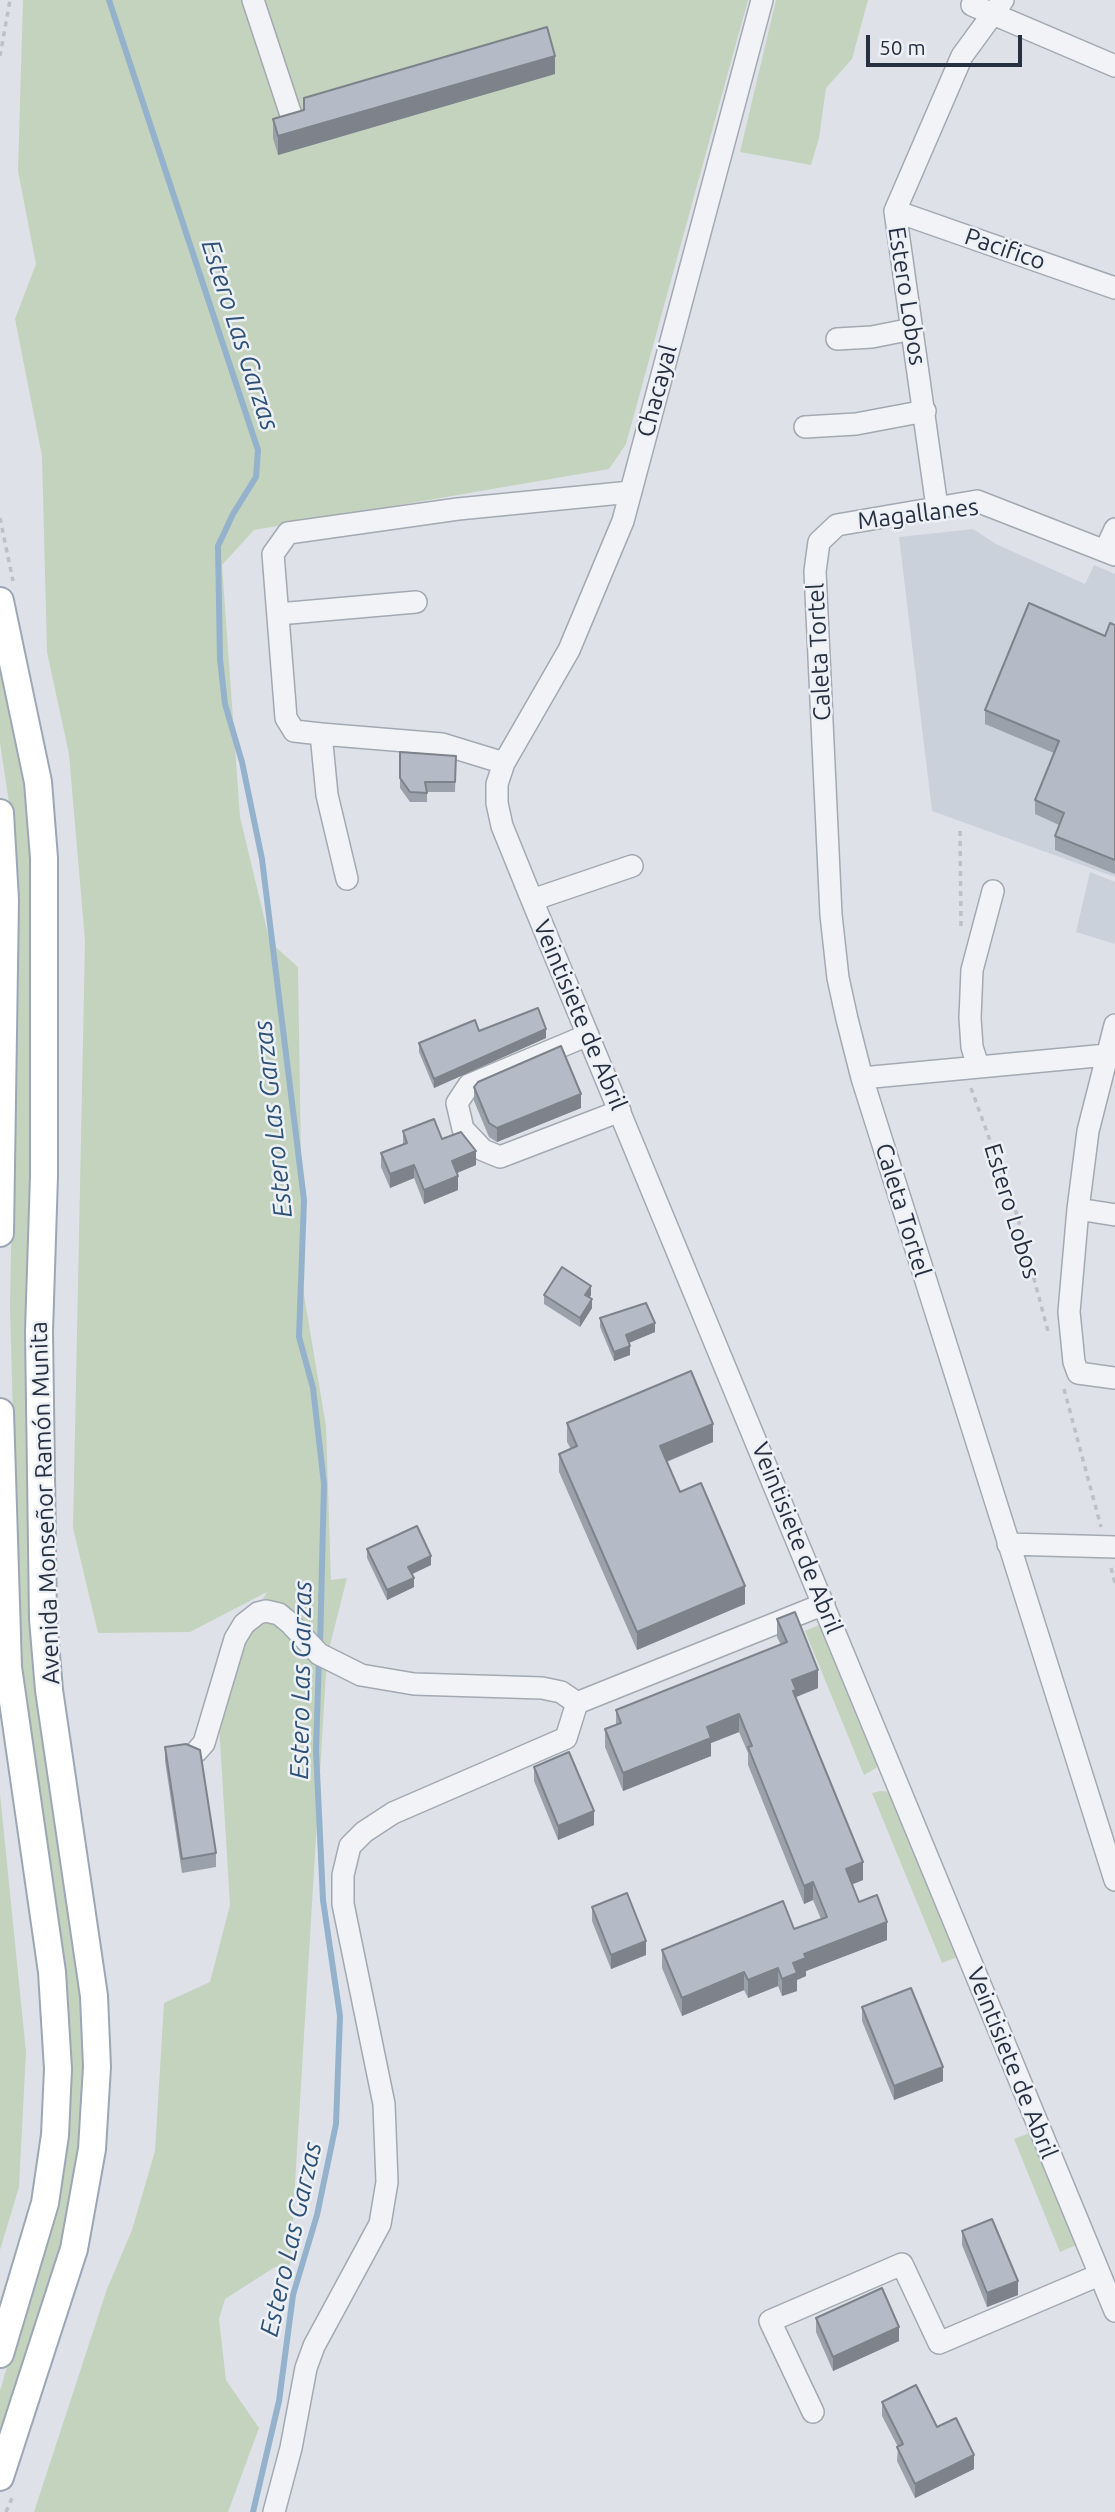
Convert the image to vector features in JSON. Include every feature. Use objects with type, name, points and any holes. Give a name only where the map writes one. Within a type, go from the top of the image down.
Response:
[{"type":"main road","name":"Avenida Monseñor Ramón Munita","points":[[0,2477],[74,2249],[92,2149],[97,2067],[94,1996],[49,1690],[43,1619],[39,1331],[45,1134],[44,858],[38,782],[6,662],[1,617]]},
{"type":"main road","points":[[0,813],[5,900],[0,1233]]},
{"type":"main road","name":"Avenida Monseñor Ramón Munita","points":[[0,1412],[8,1667],[54,1986],[58,2070],[55,2135],[45,2203],[0,2354]]},
{"type":"street","points":[[253,0],[291,115]]},
{"type":"street","name":"Chacayal","points":[[504,763],[569,650],[599,584],[631,492],[762,0]]},
{"type":"street","points":[[972,3],[999,7],[1115,66]]},
{"type":"street","name":"Estero Lobos","points":[[937,507],[895,211],[962,56],[972,3]]},
{"type":"street","name":"Estero Lobos","points":[[962,56],[999,7]]},
{"type":"street","name":"Pacifico","points":[[895,211],[1115,288]]},
{"type":"street","points":[[837,339],[872,337],[912,329]]},
{"type":"street","points":[[805,427],[856,424],[925,411]]},
{"type":"street","points":[[504,763],[442,744],[294,731],[286,718],[273,554],[288,533],[458,509],[631,492]]},
{"type":"street","name":"Magallanes","points":[[837,525],[977,501],[1110,553]]},
{"type":"street","name":"Caleta Tortel","points":[[837,525],[819,541],[816,584],[831,915],[838,978],[862,1078],[1008,1544],[1108,1839],[1115,1880]]},
{"type":"street","points":[[1110,553],[1115,529]]},
{"type":"street","points":[[278,614],[416,602]]},
{"type":"street","points":[[321,734],[327,795],[347,879]]},
{"type":"street","name":"Veintisiete de Abril","points":[[504,763],[497,784],[496,803],[502,826],[1115,2311]]},
{"type":"street","points":[[532,900],[632,866]]},
{"type":"street","points":[[972,1066],[972,970],[993,891]]},
{"type":"street","points":[[1115,1025],[1111,1056],[1088,1131],[1069,1312],[1074,1362],[1078,1373],[1084,1376],[1115,1378]]},
{"type":"street","points":[[588,1035],[468,1085],[457,1103],[463,1129],[483,1150],[500,1157],[620,1111]]},
{"type":"street","points":[[862,1078],[972,1066],[1111,1056]]},
{"type":"street","points":[[1078,1209],[1115,1215]]},
{"type":"street","points":[[1008,1544],[1111,1547]]},
{"type":"street","points":[[577,1703],[824,1604]]},
{"type":"street","points":[[197,1751],[204,1743],[235,1640],[244,1624],[258,1613],[266,1611],[279,1614],[320,1654],[361,1675],[414,1684],[542,1688],[561,1692],[577,1703]]},
{"type":"street","points":[[274,2512],[291,2448],[306,2368],[314,2346],[380,2224],[387,2182],[383,2105],[343,1904],[343,1875],[350,1846],[393,1813],[566,1738],[577,1703]]},
{"type":"street","points":[[813,2412],[770,2321],[902,2264],[939,2343],[1099,2276]]},
{"type":"path","points":[[0,56],[10,0]]},
{"type":"path","points":[[960,831],[961,928]]},
{"type":"path","name":"Estero Lobos","points":[[972,1066],[971,1090],[1017,1215],[1051,1342]]},
{"type":"path","points":[[1062,1382],[1111,1547],[1115,1583]]},
{"type":"shaded area","points":[[973,529],[996,544],[1085,584],[1094,565],[1115,574],[1115,877],[932,811],[899,537]]},
{"type":"shaded area","points":[[1090,872],[1115,882],[1115,944],[1076,932]]},
{"type":"green space","points":[[23,0],[748,0],[626,444],[609,469],[254,530],[222,565],[240,817],[270,942],[298,967],[303,1289],[326,1426],[331,1580],[347,1578],[327,1657],[290,2266],[275,2267],[225,2299],[219,2319],[226,2380],[259,2428],[228,2512],[34,2512],[107,2289],[132,2230],[155,2151],[164,2003],[210,1982],[230,1905],[216,1676],[267,1592],[190,1632],[98,1633],[73,1528],[85,941],[69,754],[47,652],[42,456],[15,319],[36,264],[18,171]]},
{"type":"green space","points":[[776,0],[868,0],[852,59],[826,88],[819,138],[811,165],[740,152]]},
{"type":"green space","points":[[0,672],[23,764],[29,812],[35,949],[29,1299],[86,2056],[80,2157],[59,2260],[0,2447],[0,2391],[57,2194],[20,1682],[10,1307],[17,898],[12,823],[0,743]]},
{"type":"green space","points":[[819,1625],[825,1628],[878,1761],[876,1768],[864,1775],[805,1631]]},
{"type":"green space","points":[[892,1792],[960,1956],[942,1963],[872,1793]]},
{"type":"green space","points":[[0,1794],[26,2052],[19,2187],[0,2250]]},
{"type":"green space","points":[[1032,2132],[1079,2244],[1060,2252],[1014,2139]]},
{"type":"building","points":[[547,27],[555,56],[278,136],[273,119],[304,110],[304,98]]},
{"type":"building","points":[[1029,603],[1105,636],[1110,623],[1115,625],[1115,860],[1055,836],[1064,813],[1035,800],[1059,741],[985,710]]},
{"type":"building","points":[[400,752],[456,756],[455,782],[425,782],[427,793],[410,792],[400,778]]},
{"type":"building","points":[[538,1008],[546,1029],[434,1079],[419,1043],[475,1020],[479,1031]]},
{"type":"building","points":[[561,1046],[581,1094],[497,1128],[489,1123],[474,1087],[478,1082]]},
{"type":"building","points":[[434,1119],[442,1139],[461,1132],[476,1151],[452,1161],[458,1176],[424,1190],[414,1165],[390,1174],[381,1153],[407,1143],[403,1131]]},
{"type":"building","points":[[562,1267],[591,1286],[585,1295],[592,1299],[580,1318],[544,1295]]},
{"type":"building","points":[[646,1303],[655,1323],[626,1335],[630,1346],[614,1352],[600,1318]]},
{"type":"building","points":[[691,1371],[713,1424],[660,1446],[680,1492],[701,1483],[745,1586],[637,1632],[559,1454],[577,1446],[567,1423]]},
{"type":"building","points":[[417,1526],[431,1556],[408,1567],[414,1578],[387,1590],[367,1549]]},
{"type":"building","points":[[795,1612],[818,1670],[792,1680],[796,1690],[793,1691],[863,1862],[846,1869],[859,1902],[877,1895],[887,1922],[804,1954],[806,1958],[793,1963],[797,1973],[782,1979],[778,1968],[748,1980],[744,1972],[682,1998],[662,1950],[783,1901],[794,1929],[827,1917],[813,1882],[804,1886],[748,1747],[752,1746],[739,1714],[707,1727],[711,1738],[623,1773],[605,1729],[621,1723],[616,1710],[787,1642],[777,1619]]},
{"type":"building","points":[[186,1744],[200,1750],[216,1853],[182,1859],[165,1747]]},
{"type":"building","points":[[569,1752],[594,1811],[558,1826],[534,1767]]},
{"type":"building","points":[[627,1893],[646,1941],[611,1955],[592,1907]]},
{"type":"building","points":[[911,1988],[943,2067],[894,2086],[862,2007]]},
{"type":"building","points":[[992,2219],[1018,2281],[987,2293],[962,2231]]},
{"type":"building","points":[[882,2288],[899,2327],[833,2357],[816,2318]]},
{"type":"building","points":[[916,2385],[937,2427],[956,2418],[974,2455],[915,2484],[897,2447],[903,2444],[882,2402]]},
{"type":"waterway","name":"Estero Las Garzas","points":[[109,0],[258,450],[256,477],[233,514],[218,546],[220,659],[225,704],[242,762],[262,859],[304,1200],[299,1337],[313,1388],[324,1484],[320,1648]]},
{"type":"waterway","name":"Estero Las Garzas","points":[[253,2512],[279,2401],[293,2295],[317,2215],[336,2124],[340,2016],[323,1900],[316,1750],[319,1658]]}]
